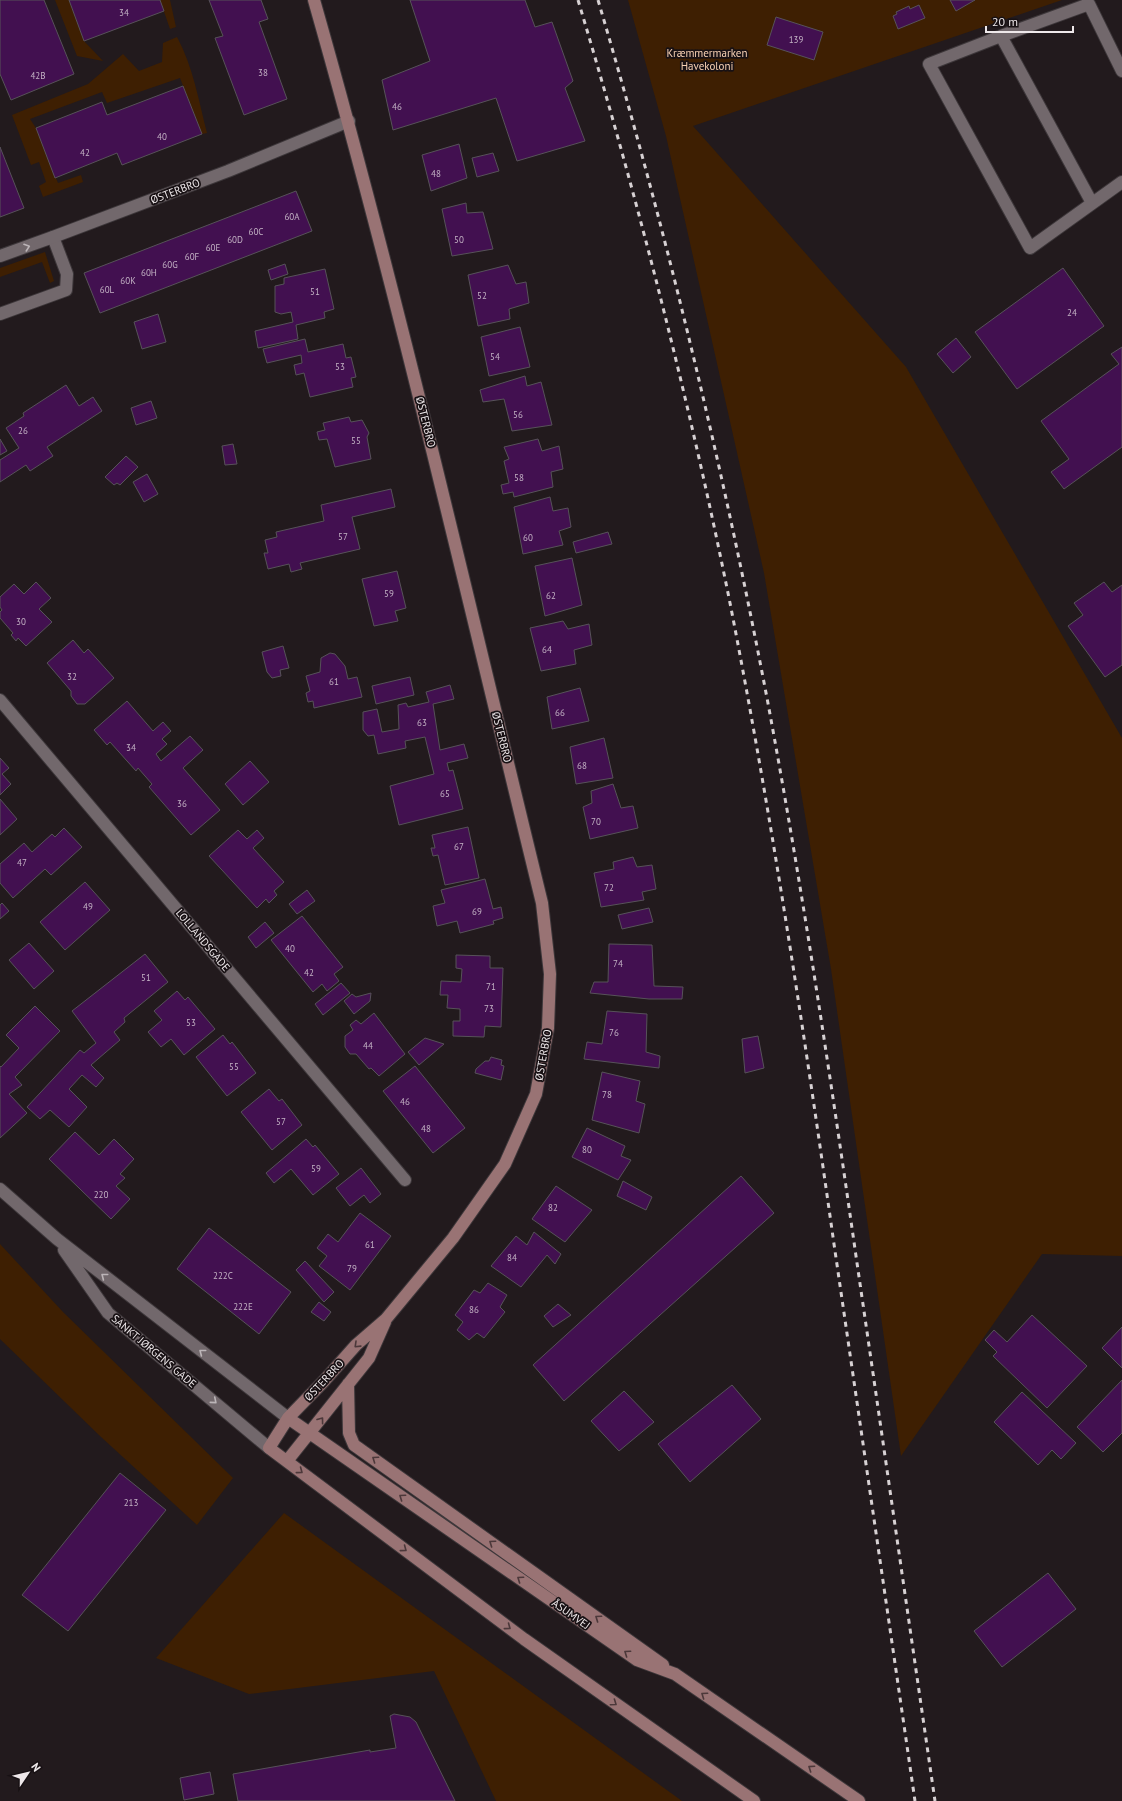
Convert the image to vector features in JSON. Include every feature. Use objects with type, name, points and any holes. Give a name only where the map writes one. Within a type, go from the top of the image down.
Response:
[{"type":"street","name":"ØSTERBRO","points":[[269,1448],[288,1418],[356,1345],[386,1319],[452,1238],[505,1164],[536,1094],[548,1028],[550,974],[542,903],[438,472],[349,121],[314,0]]},
{"type":"street","points":[[1122,71],[1089,4],[928,64],[1030,248],[1122,182]]},
{"type":"street","points":[[1001,36],[1092,203]]},
{"type":"street","name":"ØSTERBRO","points":[[0,256],[228,171],[349,121]]},
{"type":"street","points":[[0,314],[66,290],[67,274],[53,237]]},
{"type":"street","name":"LOLLANDSGADE","points":[[0,700],[405,1180]]},
{"type":"street","name":"SANKT JØRGENS GADE","points":[[0,1188],[57,1239],[288,1418]]},
{"type":"street","name":"SANKT JØRGENS GADE","points":[[57,1239],[108,1313],[269,1448]]},
{"type":"street","name":"ØSTERBRO","points":[[287,1461],[369,1358],[386,1319]]},
{"type":"street","points":[[348,1384],[350,1433],[354,1445],[676,1674]]},
{"type":"street","name":"ÅSUMVEJ","points":[[288,1418],[637,1660],[676,1674],[859,1801]]},
{"type":"street","points":[[269,1448],[524,1639],[754,1801]]},
{"type":"green space","points":[[55,0],[69,0],[84,41],[103,61],[77,56]]},
{"type":"green space","points":[[160,0],[170,0],[176,27],[170,29]]},
{"type":"green space","name":"Kræmmermarken Havekoloni","points":[[628,0],[1062,0],[693,126],[906,367],[1122,738],[1122,1256],[1042,1254],[901,1456],[831,969],[764,573],[666,136]]},
{"type":"green space","points":[[177,37],[183,48],[191,72],[207,133],[202,134],[180,78],[107,103],[102,92],[30,119],[36,128],[58,183],[81,175],[83,182],[43,197],[39,186],[46,182],[39,162],[31,165],[12,115],[88,84],[123,54],[139,71],[162,62],[163,43]]},
{"type":"green space","points":[[45,252],[54,281],[50,283],[42,262],[0,277],[0,268]]},
{"type":"green space","points":[[0,1244],[63,1312],[233,1478],[197,1525],[100,1436],[0,1339]]},
{"type":"green space","points":[[284,1513],[682,1801],[496,1801],[434,1671],[249,1694],[156,1658]]},
{"type":"building","points":[[0,0],[44,0],[74,74],[11,100],[0,74]]},
{"type":"building","points":[[69,0],[160,0],[164,11],[84,41]]},
{"type":"building","points":[[209,0],[261,0],[268,19],[259,22],[287,99],[244,115],[215,38],[223,36]]},
{"type":"building","points":[[410,0],[525,0],[535,27],[552,22],[573,81],[565,88],[585,141],[517,161],[496,98],[393,130],[382,80],[430,61]]},
{"type":"building","points":[[950,0],[975,0],[956,11]]},
{"type":"building","points":[[919,5],[925,18],[898,29],[893,16],[897,14],[896,12],[909,6],[910,9]]},
{"type":"building","points":[[776,17],[823,32],[814,60],[767,45]]},
{"type":"building","points":[[183,86],[202,134],[122,165],[117,153],[55,178],[36,128],[102,102],[107,115]]},
{"type":"building","points":[[459,144],[467,178],[431,191],[422,155]]},
{"type":"building","points":[[0,147],[24,208],[0,217]]},
{"type":"building","points":[[493,153],[499,171],[477,177],[472,158]]},
{"type":"building","points":[[296,191],[312,231],[100,313],[84,273]]},
{"type":"building","points":[[466,203],[467,213],[483,212],[493,249],[452,256],[442,209]]},
{"type":"building","points":[[285,264],[288,274],[271,280],[268,270]]},
{"type":"building","points":[[508,265],[516,284],[526,282],[529,303],[509,309],[510,319],[478,326],[468,275]]},
{"type":"building","points":[[1063,268],[1104,326],[1017,389],[975,332]]},
{"type":"building","points":[[325,269],[334,309],[324,312],[325,318],[296,325],[298,339],[258,348],[255,331],[293,322],[291,312],[281,314],[275,312],[275,286],[284,284],[284,278]]},
{"type":"building","points":[[158,314],[166,342],[142,349],[134,322]]},
{"type":"building","points":[[520,327],[530,367],[489,376],[481,337]]},
{"type":"building","points":[[956,338],[971,357],[953,373],[937,354]]},
{"type":"building","points":[[305,339],[308,352],[343,344],[346,358],[351,357],[356,377],[351,378],[353,387],[310,397],[304,373],[296,375],[294,365],[302,363],[301,355],[267,363],[263,349]]},
{"type":"building","points":[[1122,347],[1122,447],[1064,489],[1051,472],[1069,459],[1041,421],[1119,364],[1111,354]]},
{"type":"building","points":[[525,376],[527,386],[541,382],[552,425],[512,431],[504,399],[483,402],[480,390]]},
{"type":"building","points":[[66,385],[79,406],[93,397],[102,411],[47,447],[53,456],[30,471],[26,465],[0,482],[0,460],[19,448],[6,428],[24,416],[23,413]]},
{"type":"building","points":[[151,401],[157,418],[136,425],[131,408]]},
{"type":"building","points":[[349,417],[351,422],[362,420],[369,433],[367,437],[371,459],[335,467],[327,439],[319,440],[317,432],[325,430],[323,423]]},
{"type":"building","points":[[0,439],[7,451],[0,455]]},
{"type":"building","points":[[538,439],[542,451],[559,446],[563,469],[551,472],[553,487],[514,497],[513,492],[503,494],[501,485],[509,483],[504,461],[509,459],[504,447]]},
{"type":"building","points":[[233,444],[237,464],[225,465],[222,446]]},
{"type":"building","points":[[126,456],[138,467],[120,485],[117,483],[114,485],[105,477]]},
{"type":"building","points":[[147,474],[158,494],[144,502],[133,482]]},
{"type":"building","points":[[391,489],[395,507],[352,517],[360,549],[300,563],[302,569],[291,572],[289,564],[268,569],[264,553],[268,553],[265,540],[277,537],[276,532],[324,521],[321,505]]},
{"type":"building","points":[[550,497],[553,511],[568,508],[571,527],[559,531],[563,545],[523,554],[514,507]]},
{"type":"building","points":[[608,532],[612,544],[576,553],[573,542]]},
{"type":"building","points":[[572,558],[582,605],[545,616],[535,566]]},
{"type":"building","points":[[397,571],[406,608],[395,611],[398,621],[374,626],[362,579]]},
{"type":"building","points":[[36,582],[51,598],[39,609],[52,622],[26,646],[18,638],[16,641],[11,635],[13,633],[0,618],[0,612],[2,610],[0,607],[0,597],[14,584],[24,594]]},
{"type":"building","points":[[1104,582],[1112,592],[1122,585],[1122,665],[1105,677],[1068,626],[1083,615],[1074,603]]},
{"type":"building","points":[[563,621],[568,629],[589,624],[592,645],[574,650],[576,664],[541,671],[530,628]]},
{"type":"building","points":[[73,640],[84,653],[88,649],[114,678],[85,704],[77,704],[71,696],[71,691],[47,663]]},
{"type":"building","points":[[283,646],[289,668],[280,670],[281,676],[272,678],[267,672],[262,652]]},
{"type":"building","points":[[330,653],[335,654],[345,666],[348,679],[357,677],[362,697],[314,708],[313,701],[308,702],[306,693],[310,691],[306,676],[320,672],[321,658]]},
{"type":"building","points":[[410,677],[414,695],[376,704],[372,686]]},
{"type":"building","points":[[450,685],[454,699],[433,704],[440,750],[464,744],[468,758],[447,763],[449,771],[453,770],[463,809],[399,825],[390,786],[434,774],[425,737],[405,741],[406,748],[378,754],[374,735],[368,736],[363,730],[363,712],[377,709],[382,732],[399,729],[398,705],[406,703],[408,707],[429,702],[426,692]]},
{"type":"building","points":[[580,688],[589,721],[552,729],[547,697]]},
{"type":"building","points":[[127,701],[153,731],[163,722],[171,731],[162,739],[167,744],[156,754],[161,761],[190,736],[203,750],[183,768],[220,810],[191,835],[149,787],[152,784],[138,768],[136,771],[110,742],[107,745],[94,730]]},
{"type":"building","points":[[604,738],[613,778],[576,784],[570,747]]},
{"type":"building","points":[[0,758],[9,768],[2,774],[11,784],[0,795]]},
{"type":"building","points":[[250,761],[269,782],[243,805],[225,784]]},
{"type":"building","points":[[613,784],[621,808],[633,806],[638,828],[590,839],[583,807],[592,803],[591,791]]},
{"type":"building","points":[[0,799],[17,819],[0,835]]},
{"type":"building","points":[[468,827],[479,878],[445,885],[438,855],[433,856],[431,848],[435,848],[432,835]]},
{"type":"building","points":[[64,828],[82,847],[51,875],[45,869],[13,898],[0,883],[0,864],[24,843],[32,852],[52,834],[55,837]]},
{"type":"building","points":[[238,830],[247,839],[257,830],[264,838],[253,848],[284,882],[274,891],[277,895],[269,903],[266,899],[257,908],[209,856]]},
{"type":"building","points":[[633,857],[637,867],[652,865],[656,889],[642,892],[644,900],[601,907],[594,873],[614,869],[613,862]]},
{"type":"building","points":[[485,879],[493,909],[501,907],[503,918],[493,921],[494,924],[460,933],[457,921],[437,926],[433,906],[445,903],[441,890]]},
{"type":"building","points":[[85,882],[110,910],[65,950],[40,922]]},
{"type":"building","points":[[307,890],[315,901],[297,914],[289,904]]},
{"type":"building","points":[[2,903],[9,911],[0,919],[0,905]]},
{"type":"building","points":[[649,908],[653,922],[622,929],[618,915]]},
{"type":"building","points":[[302,916],[343,967],[334,974],[339,981],[327,991],[322,984],[313,992],[271,940]]},
{"type":"building","points":[[265,922],[274,933],[256,948],[248,937]]},
{"type":"building","points":[[29,943],[54,971],[34,989],[9,960]]},
{"type":"building","points":[[609,944],[652,945],[654,986],[683,987],[682,999],[649,999],[590,993],[594,982],[608,982]]},
{"type":"building","points":[[145,954],[168,982],[124,1018],[125,1022],[114,1032],[120,1040],[91,1065],[104,1078],[96,1087],[82,1075],[69,1089],[87,1107],[69,1127],[50,1110],[40,1119],[27,1107],[80,1050],[84,1053],[96,1043],[72,1011]]},
{"type":"building","points":[[456,955],[490,956],[490,968],[503,968],[501,1027],[485,1026],[484,1037],[453,1036],[453,1021],[460,1021],[460,1009],[447,1008],[448,995],[440,995],[441,981],[461,982],[462,969],[456,968]]},
{"type":"building","points":[[341,983],[350,993],[323,1015],[315,1004]]},
{"type":"building","points":[[177,991],[185,1000],[188,997],[215,1029],[184,1055],[171,1039],[161,1047],[148,1032],[162,1020],[154,1011]]},
{"type":"building","points":[[371,993],[370,1001],[354,1014],[344,1001],[352,994],[356,997]]},
{"type":"building","points":[[35,1006],[60,1031],[15,1077],[22,1085],[9,1094],[27,1113],[0,1138],[0,1066],[1,1067],[19,1048],[6,1035]]},
{"type":"building","points":[[607,1011],[647,1014],[646,1052],[660,1056],[659,1068],[584,1059],[587,1042],[602,1044]]},
{"type":"building","points":[[374,1013],[405,1054],[379,1076],[371,1068],[369,1069],[356,1054],[350,1054],[345,1047],[345,1036],[353,1030],[350,1025],[356,1020],[361,1024]]},
{"type":"building","points":[[223,1035],[230,1044],[232,1042],[256,1073],[227,1096],[196,1057]]},
{"type":"building","points":[[758,1036],[764,1068],[745,1073],[742,1039]]},
{"type":"building","points":[[425,1038],[444,1044],[419,1065],[408,1052]]},
{"type":"building","points":[[491,1057],[502,1060],[501,1065],[504,1066],[501,1080],[475,1073],[476,1069],[485,1061],[489,1061]]},
{"type":"building","points":[[415,1066],[465,1128],[433,1153],[383,1091]]},
{"type":"building","points":[[602,1072],[640,1081],[636,1101],[645,1104],[639,1133],[592,1120]]},
{"type":"building","points":[[269,1089],[279,1101],[282,1099],[302,1125],[272,1150],[241,1112]]},
{"type":"building","points":[[587,1128],[625,1146],[621,1156],[631,1160],[618,1180],[572,1157]]},
{"type":"building","points":[[75,1132],[99,1155],[114,1139],[134,1159],[120,1174],[125,1178],[116,1186],[130,1199],[111,1219],[49,1159]]},
{"type":"building","points":[[306,1139],[313,1147],[315,1145],[339,1174],[313,1195],[291,1169],[274,1183],[266,1173]]},
{"type":"building","points":[[361,1168],[381,1194],[370,1203],[364,1195],[350,1206],[336,1188]]},
{"type":"building","points":[[741,1176],[774,1213],[564,1401],[533,1365]]},
{"type":"building","points":[[623,1181],[652,1197],[646,1210],[617,1196]]},
{"type":"building","points":[[556,1186],[592,1210],[565,1242],[532,1219]]},
{"type":"building","points":[[360,1213],[391,1236],[350,1290],[319,1266],[327,1256],[317,1248],[328,1234],[338,1242]]},
{"type":"building","points":[[209,1228],[291,1292],[259,1334],[177,1269]]},
{"type":"building","points":[[534,1232],[561,1254],[555,1264],[547,1255],[521,1287],[491,1266],[516,1236],[527,1245]]},
{"type":"building","points":[[305,1261],[334,1292],[324,1302],[296,1270]]},
{"type":"building","points":[[488,1283],[507,1295],[500,1307],[505,1312],[484,1338],[477,1333],[469,1340],[457,1330],[463,1322],[455,1315],[474,1290],[480,1293]]},
{"type":"building","points":[[319,1302],[331,1312],[324,1321],[311,1312]]},
{"type":"building","points":[[558,1304],[571,1315],[553,1327],[544,1316]]},
{"type":"building","points":[[1032,1315],[1087,1366],[1047,1408],[993,1356],[997,1352],[985,1340],[994,1330],[1007,1342]]},
{"type":"building","points":[[1122,1327],[1122,1368],[1102,1348]]},
{"type":"building","points":[[1122,1380],[1122,1433],[1103,1452],[1077,1427]]},
{"type":"building","points":[[732,1385],[761,1419],[690,1482],[658,1444]]},
{"type":"building","points":[[624,1391],[654,1422],[619,1451],[591,1421]]},
{"type":"building","points":[[1022,1392],[1076,1443],[1061,1459],[1052,1450],[1038,1465],[994,1422]]},
{"type":"building","points":[[120,1473],[166,1510],[68,1631],[22,1595]]},
{"type":"building","points":[[1048,1573],[1076,1609],[1002,1667],[974,1631]]},
{"type":"building","points":[[394,1714],[410,1717],[416,1722],[455,1801],[238,1801],[233,1774],[370,1750],[370,1752],[396,1748],[390,1716]]},
{"type":"building","points":[[210,1772],[214,1794],[184,1800],[180,1778]]},
{"type":"railway","points":[[578,0],[662,302],[715,531],[746,687],[774,846],[799,1005],[915,1801]]},
{"type":"railway","points":[[598,0],[647,173],[691,347],[731,522],[767,698],[804,910],[826,1051],[935,1801]]}]
